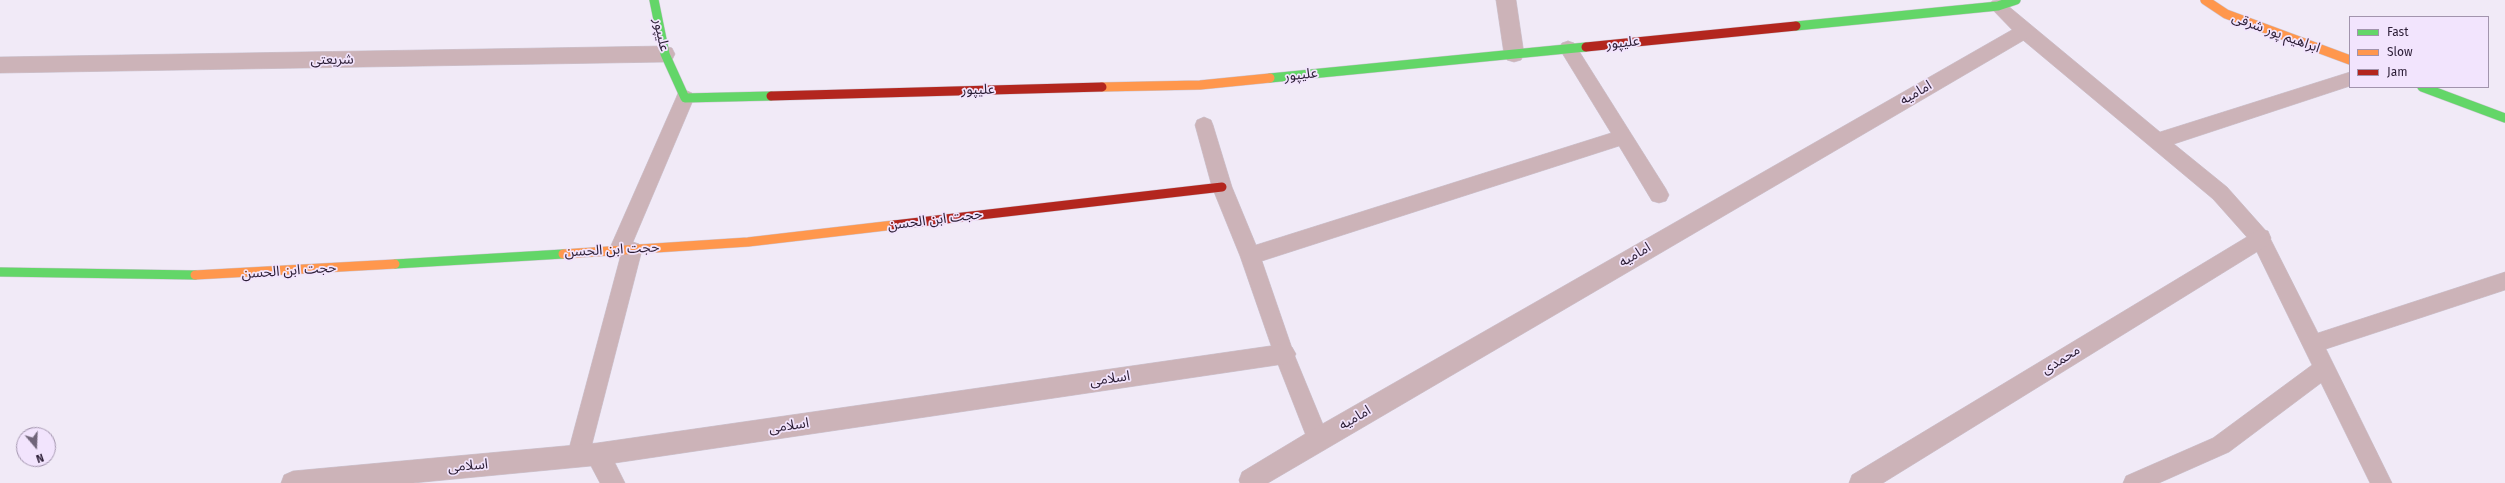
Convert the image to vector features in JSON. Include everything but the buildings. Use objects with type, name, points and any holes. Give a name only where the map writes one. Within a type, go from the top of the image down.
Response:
[{"type":"street","name":"علیپور","points":[[654,0],[664,54],[685,98],[1200,85],[1998,6],[2016,0]]},
{"type":"street","points":[[1506,0],[1514,54]]},
{"type":"street","name":"ابراهیم پور شرقی","points":[[2205,0],[2226,14],[2349,60]]},
{"type":"street","name":"امامیه","points":[[1253,483],[1251,480],[1318,439],[2024,31]]},
{"type":"street","name":"شریعتی","points":[[0,65],[664,54]]},
{"type":"street","points":[[2425,88],[2505,118]]},
{"type":"street","name":"حجت ابن الحسن","points":[[0,272],[221,275],[748,242],[1222,187]]},
{"type":"street","name":"محمدی","points":[[1861,483],[2260,238]]},
{"type":"street","name":"اسلامی","points":[[293,483],[357,480],[588,455],[1284,354]]},
{"type":"street","points":[[588,455],[613,483]]},
{"type":"lane","points":[[1998,6],[2024,31],[2220,193],[2260,238],[2381,483]]},
{"type":"lane","points":[[1568,48],[1659,195]]},
{"type":"lane","points":[[2158,141],[2349,80]]},
{"type":"lane","points":[[588,455],[626,250],[685,98]]},
{"type":"lane","points":[[1204,125],[1222,187],[1250,256],[1284,354],[1318,439]]},
{"type":"lane","points":[[1250,256],[1623,137]]},
{"type":"lane","points":[[2313,344],[2505,281]]},
{"type":"lane","points":[[2134,483],[2221,445],[2325,368]]},
{"type":"traffic: fast","points":[[654,0],[665,54],[685,98],[771,96]]},
{"type":"traffic: fast","points":[[1796,26],[1998,6],[2016,0]]},
{"type":"traffic: fast","points":[[1270,78],[1586,47]]},
{"type":"traffic: fast","points":[[2425,88],[2505,118]]},
{"type":"traffic: fast","points":[[395,264],[563,254]]},
{"type":"traffic: fast","points":[[0,272],[195,275]]},
{"type":"traffic: slow","points":[[2205,0],[2226,14],[2349,60]]},
{"type":"traffic: slow","points":[[1102,87],[1200,85],[1270,78]]},
{"type":"traffic: slow","points":[[563,254],[748,242],[894,225]]},
{"type":"traffic: slow","points":[[195,275],[395,264]]},
{"type":"traffic: jam","points":[[1586,47],[1796,26]]},
{"type":"traffic: jam","points":[[771,96],[1102,87]]},
{"type":"traffic: jam","points":[[894,225],[1222,187]]}]
